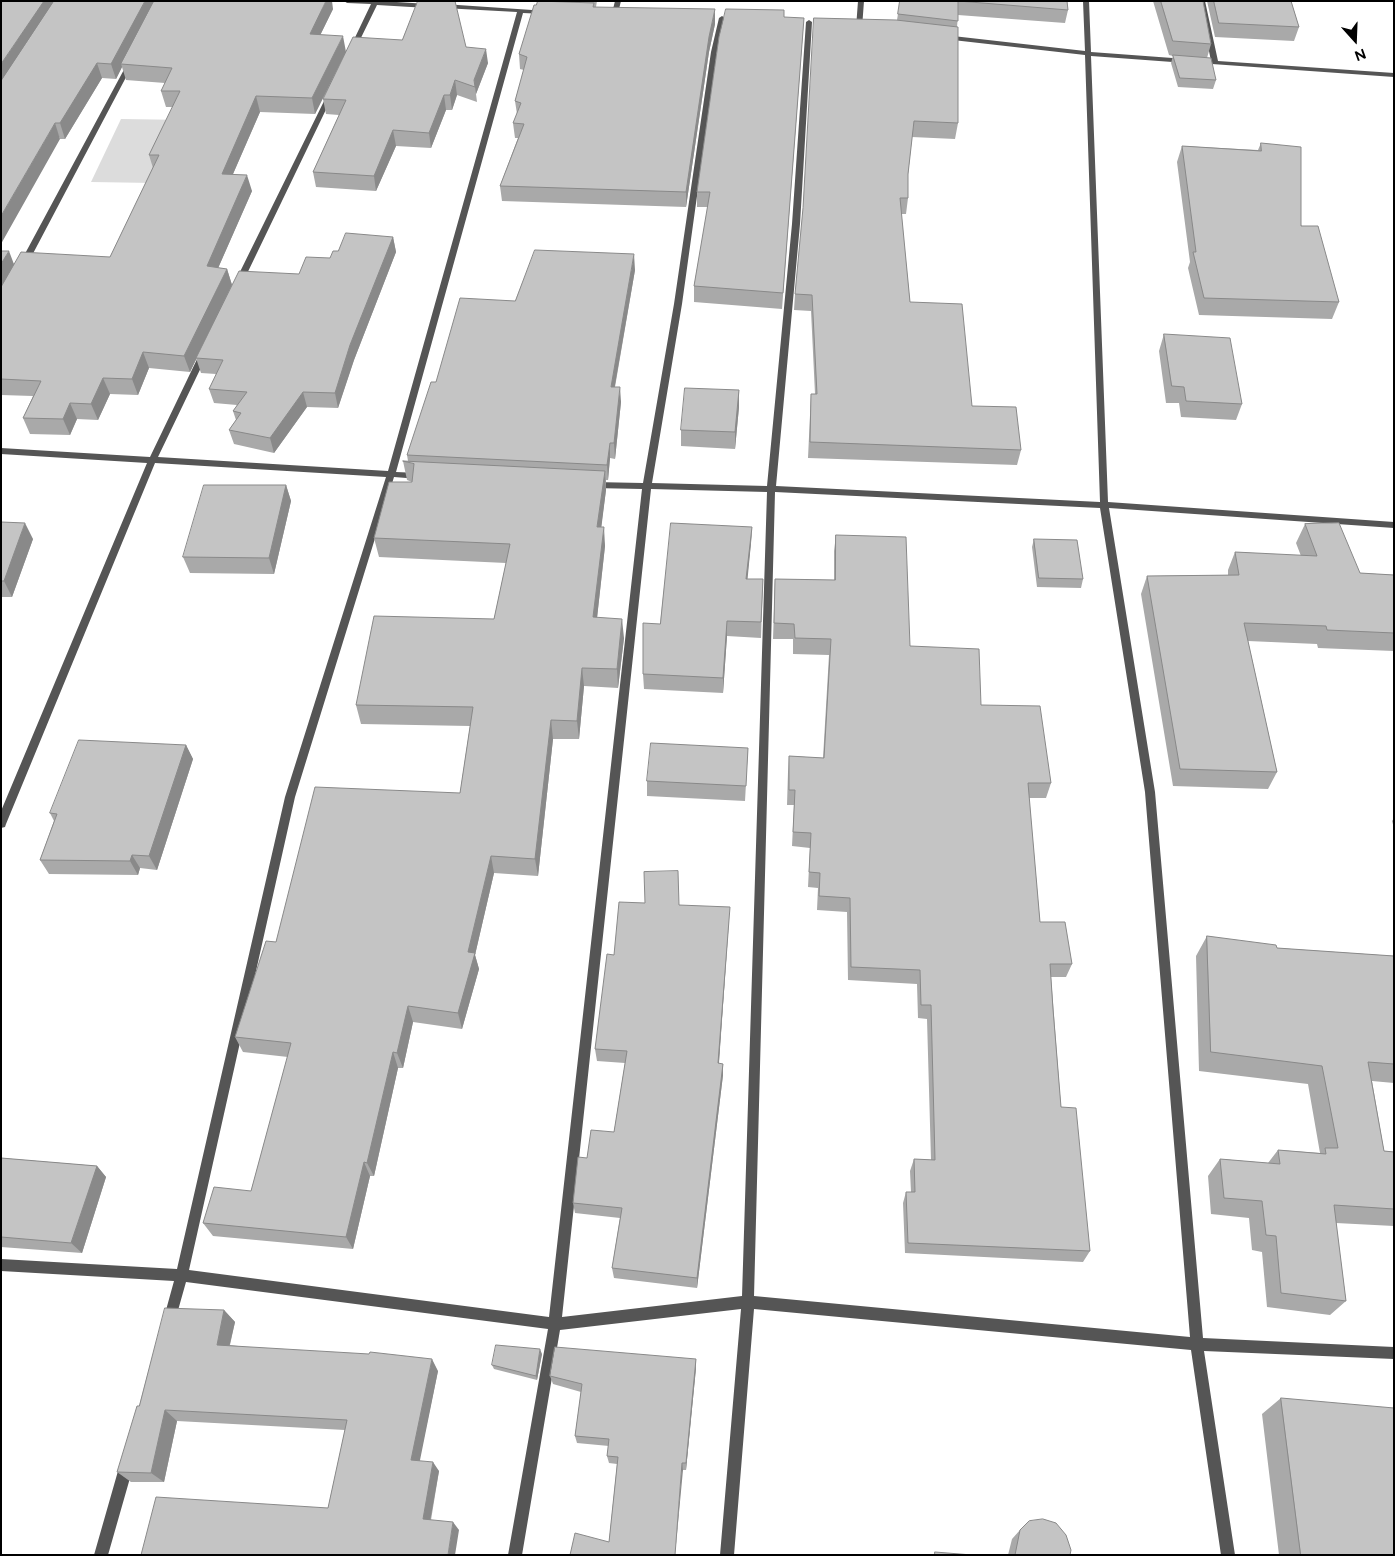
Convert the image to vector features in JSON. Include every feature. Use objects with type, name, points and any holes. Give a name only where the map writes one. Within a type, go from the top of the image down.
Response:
[{"type":"street","points":[[347,1],[374,4],[477,4],[520,11],[556,12]]},
{"type":"street","points":[[615,13],[618,1]]},
{"type":"street","points":[[859,28],[861,1]]},
{"type":"street","points":[[1086,1],[1090,54],[1104,505],[1150,792],[1197,1344],[1228,1555]]},
{"type":"street","points":[[1202,1],[1215,64]]},
{"type":"street","points":[[348,58],[374,4]]},
{"type":"street","points":[[166,1331],[182,1275],[290,797],[391,475],[520,11]]},
{"type":"street","points":[[607,13],[625,14]]},
{"type":"street","points":[[515,1555],[555,1324],[647,487],[678,304],[714,52],[722,18]]},
{"type":"street","points":[[728,1555],[748,1302],[770,489],[796,224],[808,22]]},
{"type":"street","points":[[851,27],[869,29]]},
{"type":"street","points":[[937,36],[1090,54],[1394,75]]},
{"type":"street","points":[[20,271],[135,53]]},
{"type":"street","points":[[234,290],[335,85]]},
{"type":"street","points":[[1,824],[152,461],[208,344]]},
{"type":"street","points":[[1,451],[430,477]]},
{"type":"street","points":[[588,484],[770,489],[1104,505],[1394,525]]},
{"type":"street","points":[[1,1265],[182,1275],[555,1324],[748,1302],[1197,1344],[1394,1353]]},
{"type":"street","points":[[100,1555],[130,1452]]},
{"type":"shaded area","points":[[121,119],[189,120],[154,183],[91,182]]},
{"type":"building","points":[[1,1],[44,1],[1,64]]},
{"type":"building","points":[[54,1],[145,1],[111,64],[97,63],[60,123],[55,123],[1,216],[1,81]]},
{"type":"building","points":[[154,1],[326,1],[310,34],[343,36],[312,98],[256,96],[222,174],[247,175],[207,266],[227,269],[184,356],[143,352],[132,379],[103,378],[91,404],[70,403],[63,419],[23,418],[41,381],[1,379],[1,287],[21,252],[110,257],[159,155],[149,155],[180,91],[161,91],[172,68],[121,64]]},
{"type":"building","points":[[418,1],[455,1],[466,47],[486,49],[474,80],[475,87],[455,80],[450,95],[444,95],[429,133],[393,130],[374,176],[313,172],[346,100],[323,99],[353,37],[402,40]]},
{"type":"building","points":[[538,1],[594,3],[593,7],[715,9],[709,37],[686,192],[500,186],[524,124],[513,123],[521,103],[515,101],[527,57],[519,54],[534,5]]},
{"type":"building","points":[[900,1],[958,1],[958,21],[898,14]]},
{"type":"building","points":[[958,1],[1067,1],[1068,10]]},
{"type":"building","points":[[1161,1],[1203,1],[1211,44],[1173,41]]},
{"type":"building","points":[[1214,1],[1291,1],[1299,27],[1219,23]]},
{"type":"building","points":[[726,9],[784,10],[784,17],[804,18],[783,293],[694,286],[710,192],[697,192],[719,37]]},
{"type":"building","points":[[814,18],[896,20],[958,27],[958,123],[914,121],[908,174],[908,198],[900,198],[910,302],[962,304],[972,406],[1016,407],[1021,450],[810,442],[811,394],[817,394],[812,295],[795,294],[803,208]]},
{"type":"building","points":[[1173,55],[1211,58],[1216,80],[1180,78]]},
{"type":"building","points":[[1261,143],[1301,147],[1301,226],[1318,226],[1339,302],[1204,298],[1193,252],[1196,252],[1182,146],[1261,151]]},
{"type":"building","points":[[346,233],[393,237],[350,345],[335,393],[303,392],[270,438],[229,430],[241,413],[233,411],[247,392],[209,389],[223,360],[196,358],[239,271],[299,274],[306,257],[330,258],[333,251],[338,251]]},
{"type":"building","points":[[535,250],[634,254],[611,387],[620,387],[614,443],[610,443],[607,465],[407,455],[431,382],[436,382],[460,298],[515,301]]},
{"type":"building","points":[[1,251],[9,251],[1,264]]},
{"type":"building","points":[[1164,334],[1230,338],[1242,404],[1186,401],[1184,387],[1172,386]]},
{"type":"building","points":[[685,388],[739,390],[735,432],[681,430]]},
{"type":"building","points":[[403,461],[605,471],[597,527],[604,527],[593,617],[622,619],[617,669],[582,668],[577,721],[551,720],[535,859],[491,856],[468,952],[475,953],[458,1013],[408,1006],[397,1053],[393,1052],[367,1163],[364,1162],[346,1237],[203,1223],[214,1187],[251,1191],[291,1043],[235,1037],[266,941],[276,942],[315,787],[460,793],[473,707],[356,705],[374,616],[494,619],[510,544],[374,538],[389,482],[412,482],[414,464]]},
{"type":"building","points":[[204,485],[286,485],[269,558],[183,557]]},
{"type":"building","points":[[1,522],[25,523],[4,581],[1,581]]},
{"type":"building","points":[[671,523],[752,527],[746,579],[763,579],[761,622],[727,621],[723,678],[643,674],[643,623],[660,624]]},
{"type":"building","points":[[1339,523],[1360,573],[1394,575],[1394,633],[1327,630],[1326,626],[1244,623],[1277,772],[1180,769],[1147,576],[1239,575],[1235,552],[1317,556],[1305,524]]},
{"type":"building","points":[[836,535],[906,537],[910,646],[979,649],[981,705],[1040,706],[1051,783],[1028,783],[1040,922],[1065,922],[1072,964],[1050,964],[1061,1107],[1076,1108],[1090,1251],[908,1243],[906,1192],[915,1192],[914,1159],[935,1160],[931,1005],[921,1005],[920,970],[851,967],[850,898],[819,896],[820,873],[809,872],[811,833],[793,832],[795,790],[789,790],[789,756],[824,758],[831,639],[795,638],[794,624],[774,623],[775,579],[835,580]]},
{"type":"building","points":[[1034,539],[1077,540],[1083,579],[1039,578]]},
{"type":"building","points":[[79,740],[186,745],[149,856],[132,855],[130,861],[40,860],[57,814],[50,813]]},
{"type":"building","points":[[651,743],[748,748],[746,786],[647,781]]},
{"type":"building","points":[[678,871],[679,905],[730,907],[718,1063],[723,1064],[697,1278],[612,1268],[622,1208],[573,1203],[578,1157],[587,1158],[591,1130],[614,1132],[627,1051],[595,1049],[607,954],[614,955],[619,902],[645,903],[644,872]]},
{"type":"building","points":[[1207,936],[1276,945],[1277,948],[1394,956],[1394,1064],[1368,1062],[1384,1151],[1394,1152],[1394,1209],[1334,1205],[1346,1301],[1281,1293],[1276,1236],[1266,1235],[1262,1201],[1224,1198],[1220,1159],[1280,1164],[1278,1150],[1326,1154],[1325,1148],[1338,1148],[1322,1066],[1211,1052]]},
{"type":"building","points":[[1,1158],[97,1166],[71,1243],[1,1237]]},
{"type":"building","points":[[165,1308],[224,1310],[217,1345],[369,1354],[370,1352],[432,1359],[411,1460],[433,1462],[423,1519],[453,1522],[448,1555],[141,1555],[156,1497],[328,1508],[347,1420],[165,1410],[151,1473],[117,1472],[137,1406],[139,1406]]},
{"type":"building","points":[[496,1345],[540,1349],[536,1376],[492,1365]]},
{"type":"building","points":[[555,1347],[696,1359],[686,1463],[682,1463],[675,1555],[570,1555],[575,1533],[609,1542],[618,1457],[607,1456],[609,1439],[575,1436],[582,1384],[550,1376]]},
{"type":"building","points":[[1281,1398],[1394,1408],[1394,1555],[1301,1555]]},
{"type":"building","points":[[1043,1519],[1056,1523],[1066,1535],[1071,1550],[1070,1555],[1015,1555],[1020,1530],[1029,1521]]},
{"type":"building","points":[[935,1552],[972,1555],[935,1555]]}]
